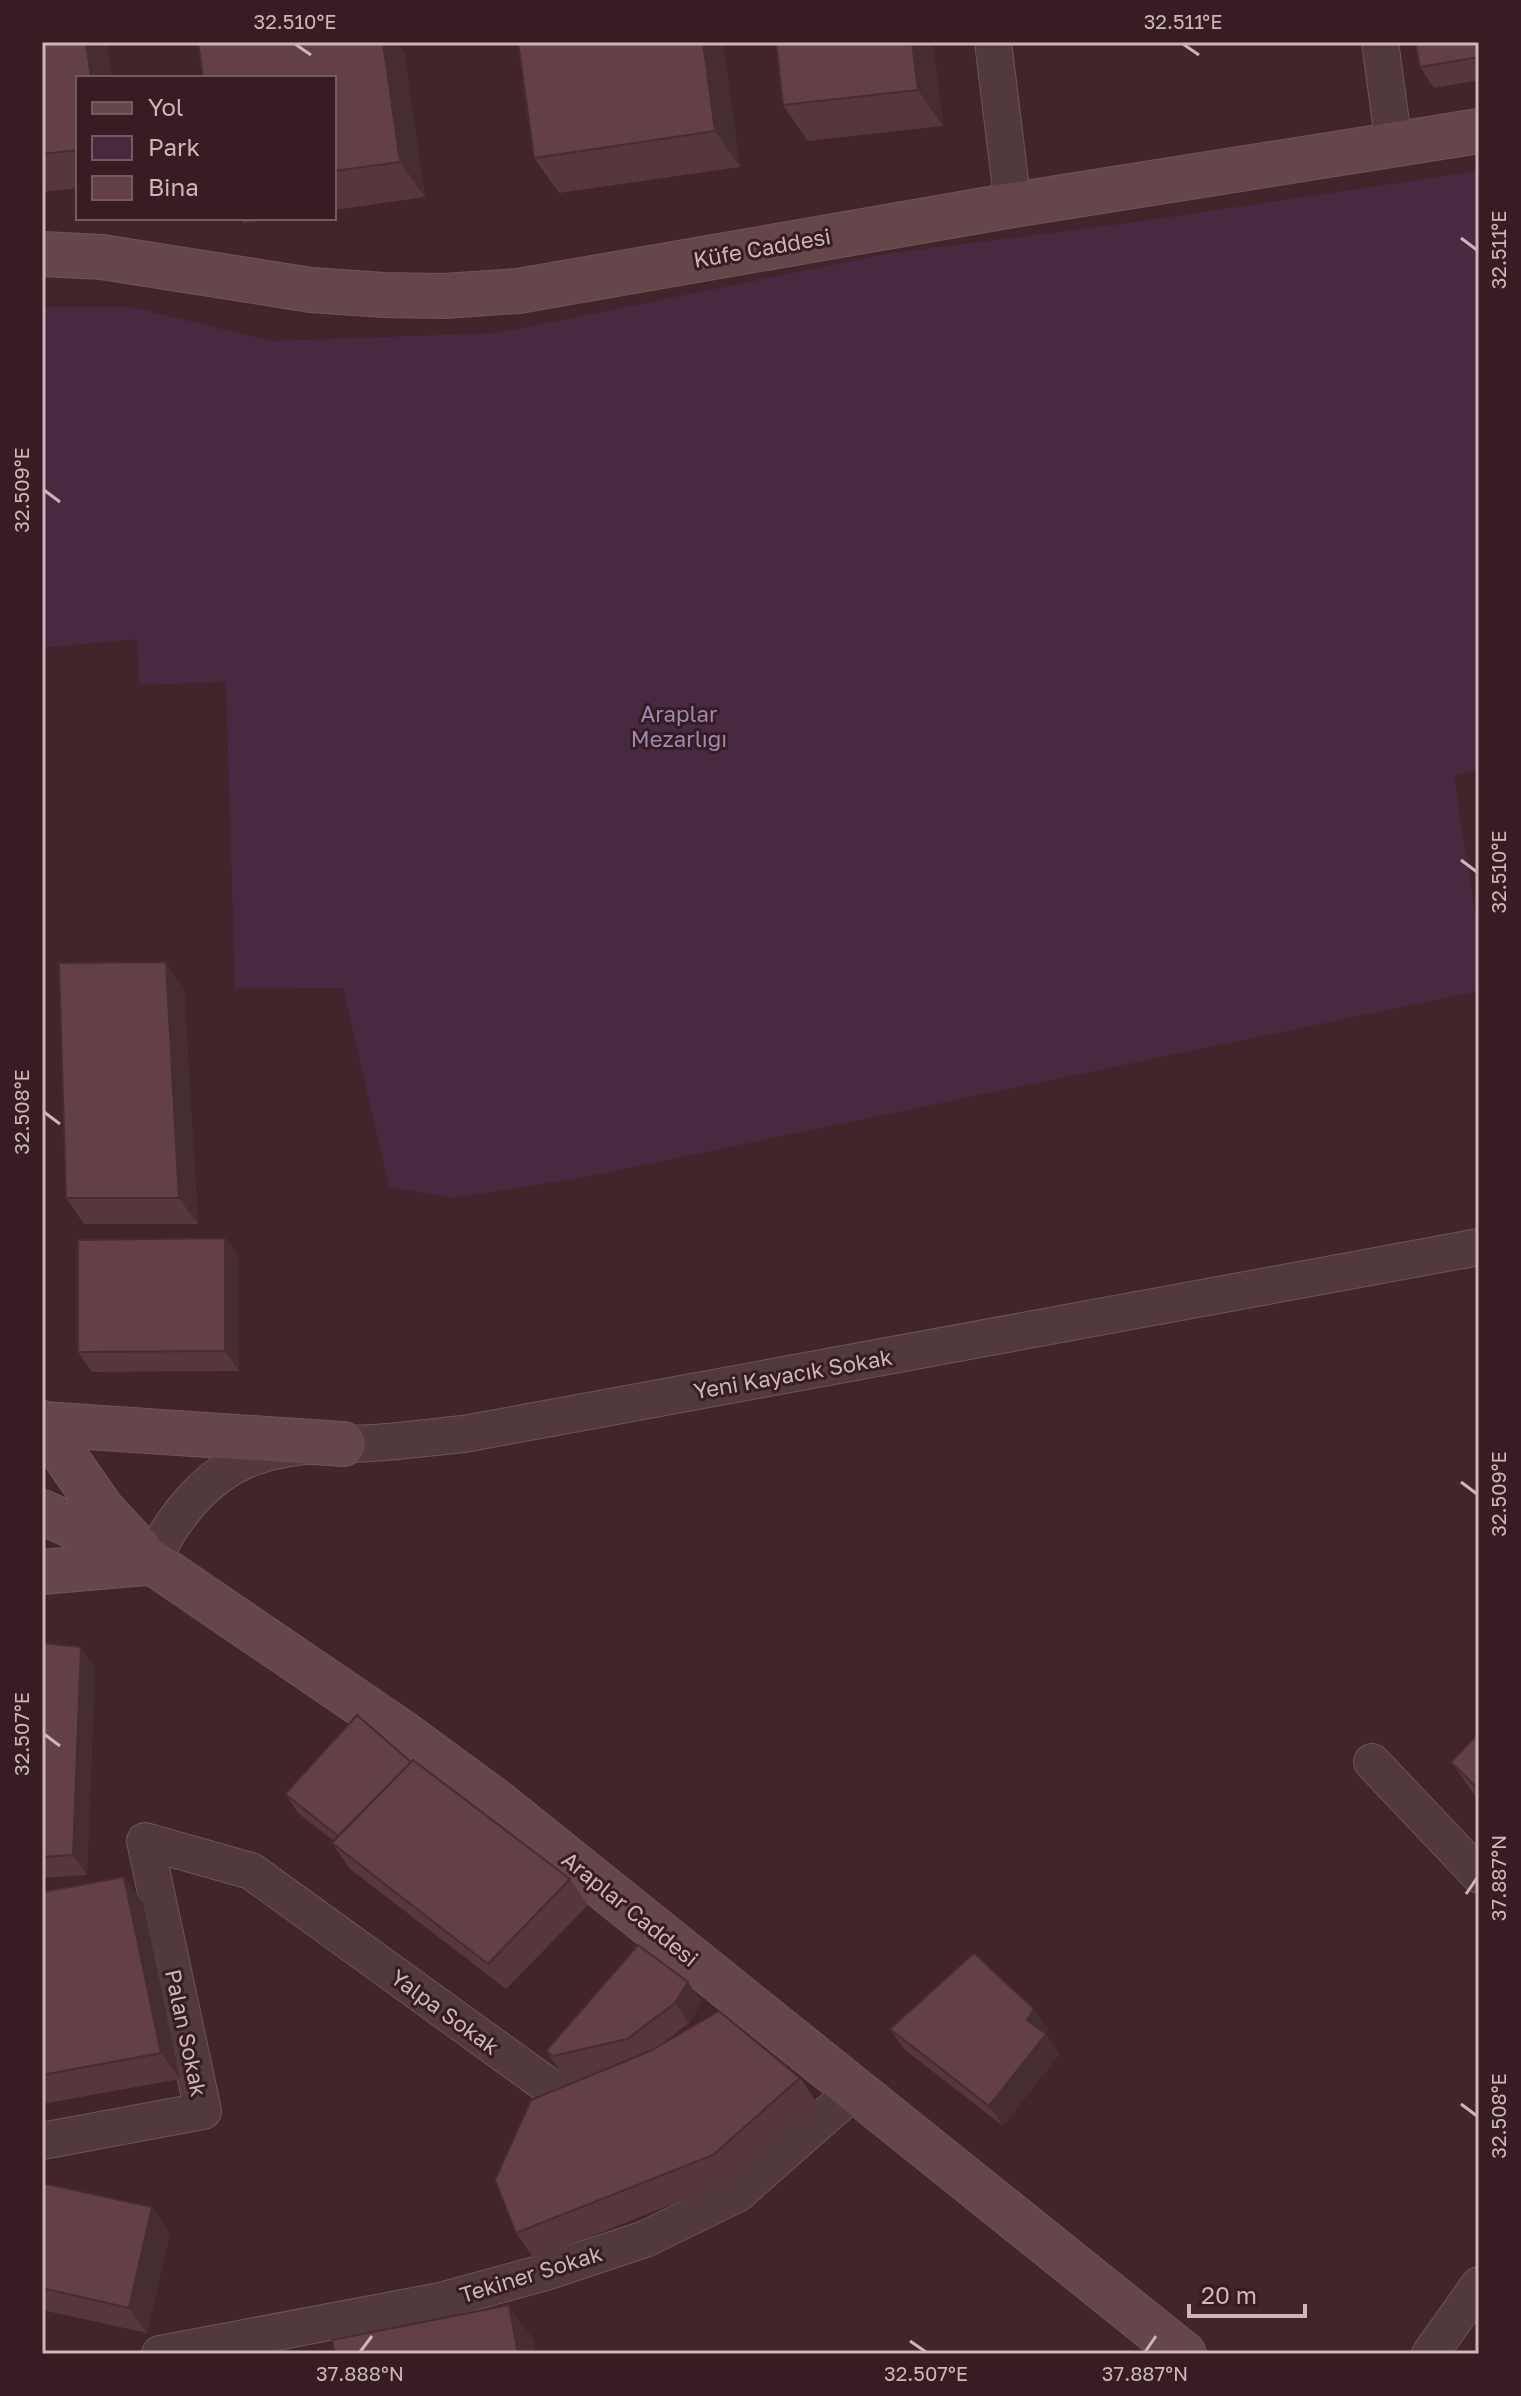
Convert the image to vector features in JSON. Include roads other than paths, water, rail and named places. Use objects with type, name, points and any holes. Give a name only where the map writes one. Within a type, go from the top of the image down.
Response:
[{"type":"street","points":[[993,42],[1013,205]]},
{"type":"street","points":[[1380,42],[1394,145]]},
{"type":"street","name":"Küfe Caddesi","points":[[42,254],[102,257],[311,290],[444,296],[518,291],[1013,205],[1479,131]]},
{"type":"street","name":"Yeni Kayacık Sokak","points":[[152,1562],[165,1532],[186,1506],[215,1479],[248,1458],[281,1449],[464,1434],[1479,1247]]},
{"type":"street","points":[[42,1423],[343,1444]]},
{"type":"street","points":[[42,1423],[102,1509],[152,1562]]},
{"type":"street","name":"Araplar Caddesi","points":[[42,1512],[152,1562],[494,1800],[726,2011],[855,2090],[1184,2354]]},
{"type":"street","points":[[42,1572],[152,1562]]},
{"type":"street","points":[[1372,1762],[1479,1875]]},
{"type":"street","name":"Yalpa Sokak","points":[[145,1841],[251,1871],[554,2090],[631,2075]]},
{"type":"street","name":"Palan Sokak","points":[[42,2141],[203,2111],[145,1841]]},
{"type":"street","name":"Tekiner Sokak","points":[[160,2354],[440,2301],[546,2272],[645,2239],[737,2194],[855,2090]]},
{"type":"street","points":[[1430,2354],[1479,2285]]},
{"type":"park label","name":"Araplar Mezarlığı","points":[[679,726]]}]
